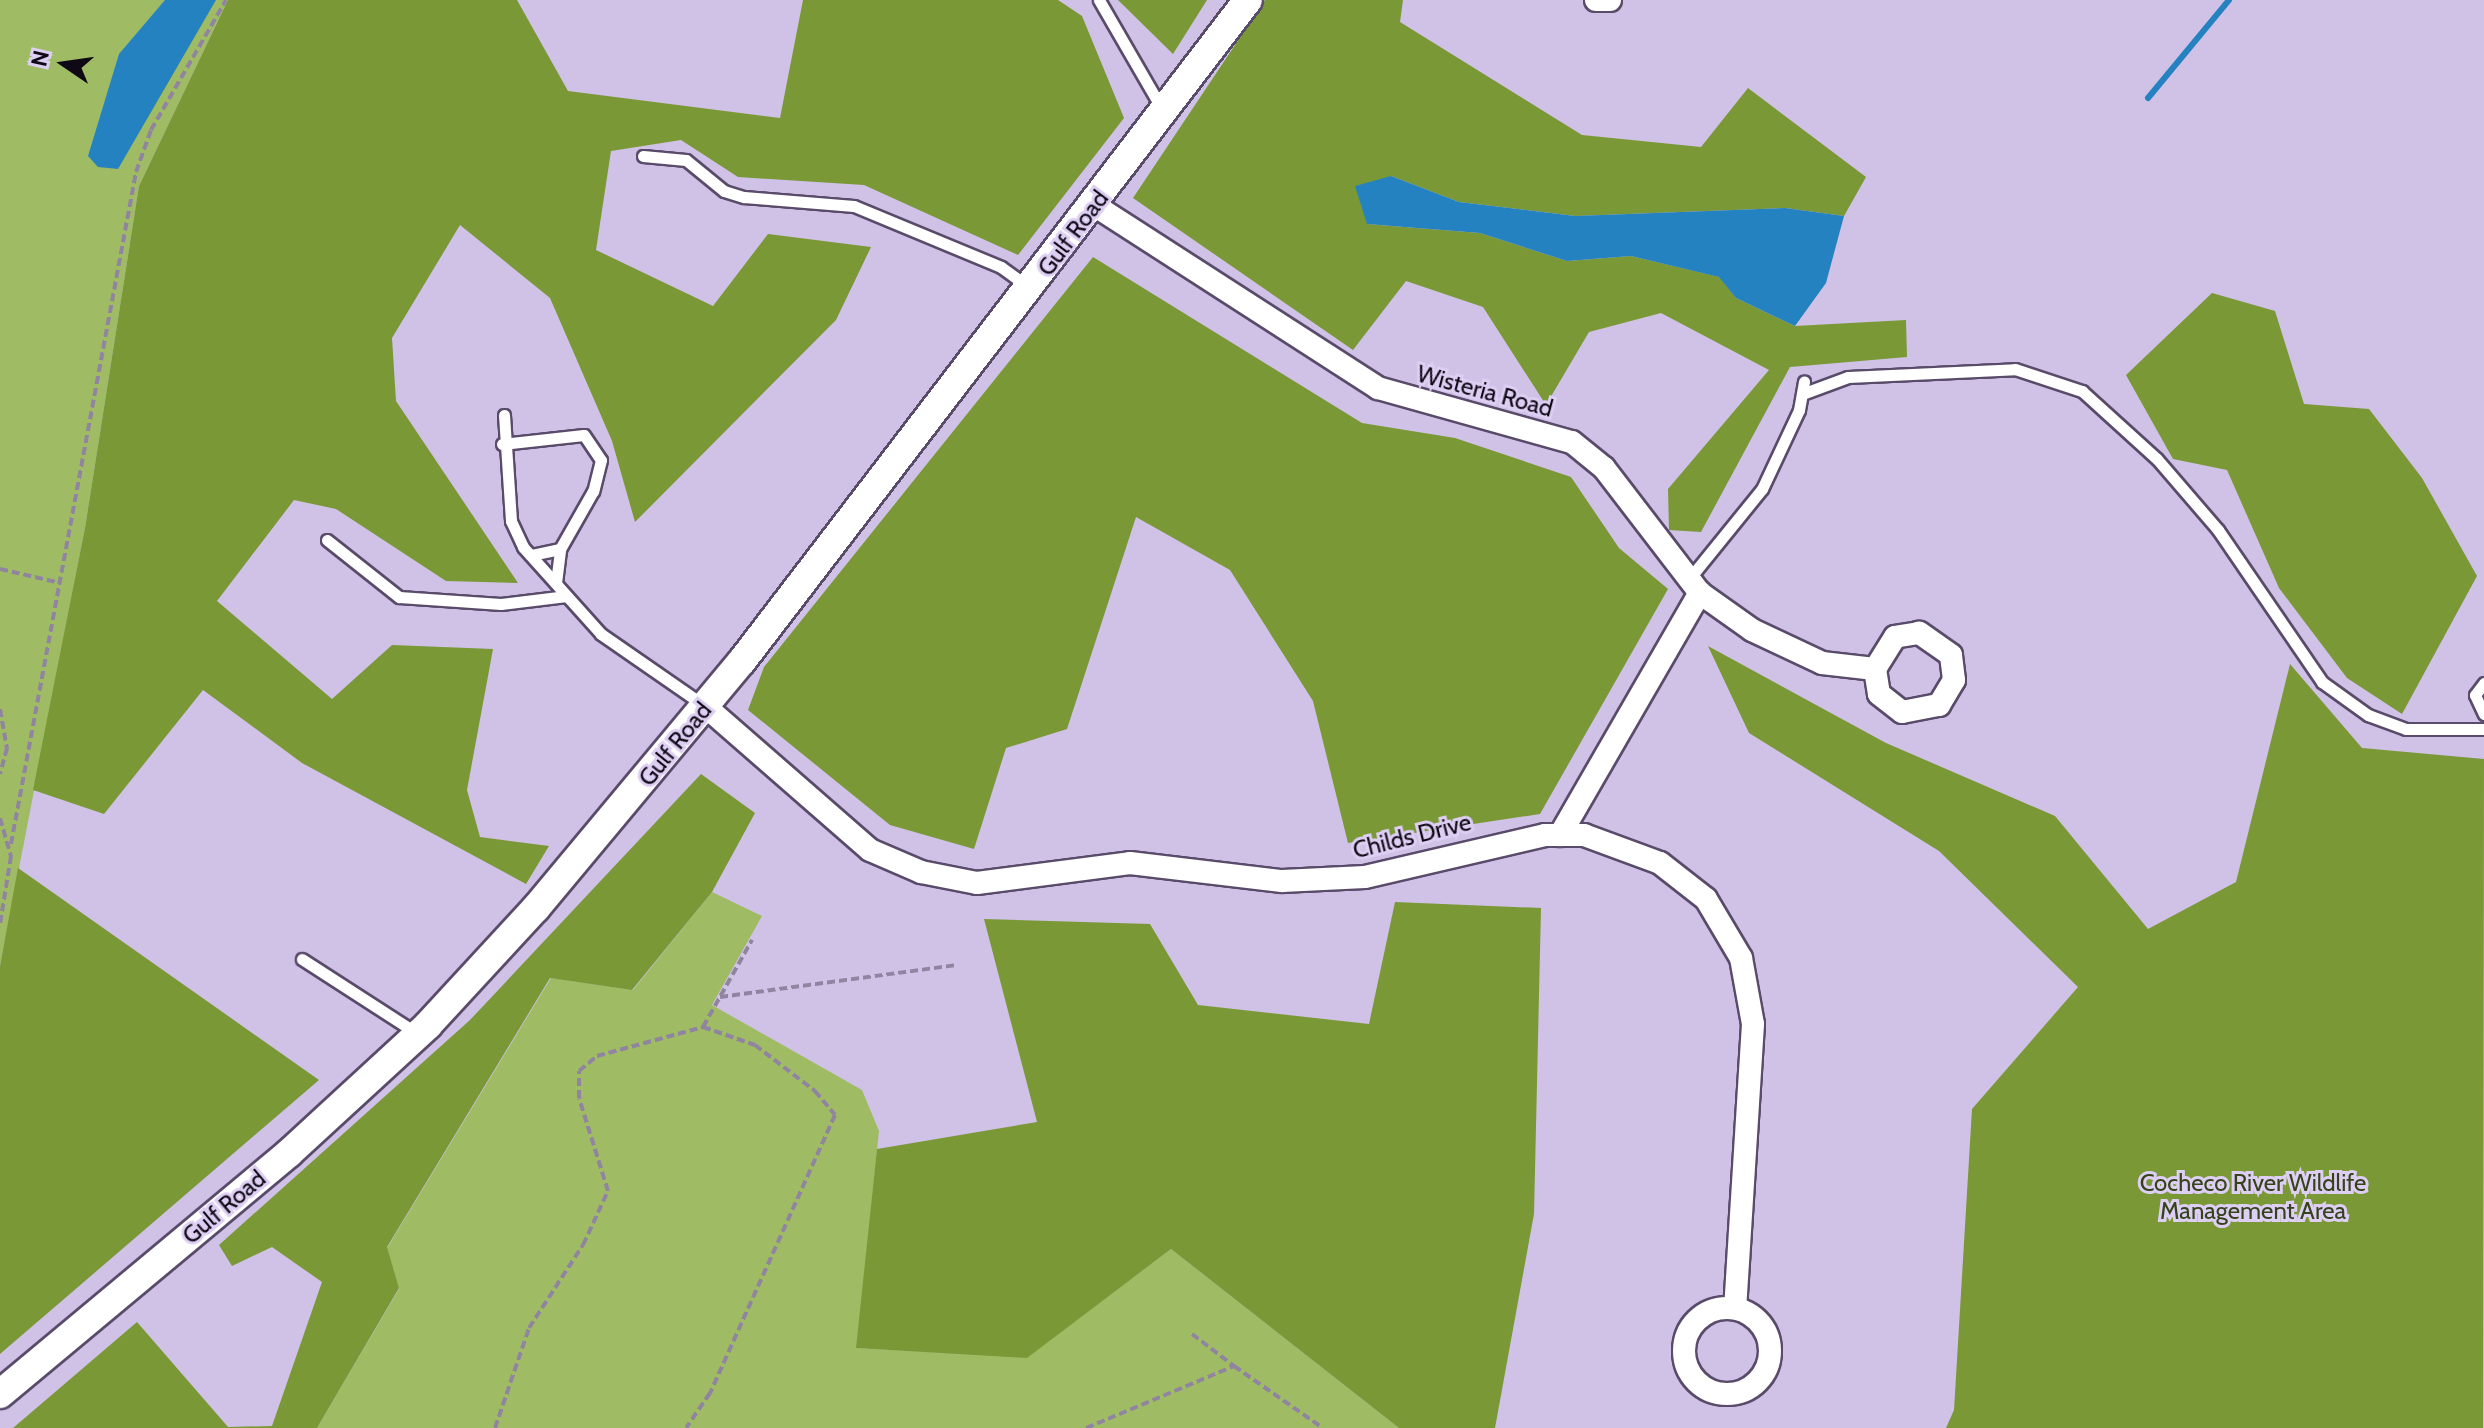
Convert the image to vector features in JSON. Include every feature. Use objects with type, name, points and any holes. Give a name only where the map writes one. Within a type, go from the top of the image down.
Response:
[{"type":"street","name":"Gulf Road","points":[[0,1394],[418,1034],[559,883],[705,706],[1165,115],[1248,0]]},
{"type":"street","points":[[1596,0],[1610,0]]},
{"type":"street","name":"Wisteria Road","points":[[1094,205],[1378,388],[1572,442],[1604,468],[1695,586],[1752,630],[1822,663],[1875,669]]},
{"type":"street","points":[[1560,835],[1695,586]]},
{"type":"street","name":"Childs Drive","points":[[705,706],[870,850],[921,872],[977,883],[1130,863],[1282,881],[1365,877],[1473,846],[1560,835],[1584,835],[1660,863],[1706,899],[1741,958],[1753,1024],[1735,1308]]},
{"type":"lane","points":[[1099,0],[1165,115]]},
{"type":"lane","points":[[643,156],[686,160],[724,191],[744,197],[854,206],[1001,267],[1031,288]]},
{"type":"lane","points":[[1802,394],[1848,377],[2015,369],[2082,391],[2149,450],[2218,530],[2322,682],[2368,715],[2406,729],[2484,729]]},
{"type":"lane","points":[[1695,586],[1762,489],[1802,394],[1804,381]]},
{"type":"lane","points":[[504,415],[502,444],[511,521],[531,555],[601,634],[705,706]]},
{"type":"lane","points":[[502,444],[574,434],[596,449],[601,460],[593,491],[560,549],[556,583]]},
{"type":"lane","points":[[327,540],[399,597],[501,604],[567,596]]},
{"type":"lane","points":[[531,555],[560,549]]},
{"type":"lane","points":[[2484,683],[2475,695],[2484,714]]},
{"type":"lane","points":[[302,959],[418,1034]]},
{"type":"path","points":[[0,924],[11,844],[136,172],[151,130],[226,0]]},
{"type":"path","points":[[0,569],[61,584]]},
{"type":"path","points":[[0,709],[7,748],[0,774]]},
{"type":"path","points":[[0,818],[11,844]]},
{"type":"path","points":[[703,1027],[752,940]]},
{"type":"path","points":[[720,997],[956,965]]},
{"type":"path","points":[[495,1428],[529,1328],[583,1245],[608,1191],[579,1098],[579,1071],[597,1056],[703,1027],[755,1045],[815,1091],[835,1115],[710,1393],[686,1428]]},
{"type":"path","points":[[1192,1334],[1323,1428]]},
{"type":"path","points":[[1086,1428],[1234,1366]]},
{"type":"green space","points":[[0,0],[228,0],[139,186],[85,528],[0,966]]},
{"type":"green space","points":[[228,0],[517,0],[568,91],[780,118],[803,0],[1058,0],[1082,16],[1124,118],[1018,255],[864,185],[738,177],[681,140],[611,151],[596,250],[713,306],[768,234],[871,247],[836,320],[635,522],[612,441],[550,298],[460,225],[392,338],[396,401],[518,583],[446,581],[336,509],[294,500],[217,601],[332,699],[392,645],[493,649],[467,790],[480,837],[549,846],[526,884],[302,763],[203,690],[104,814],[33,790],[85,528],[139,186]]},
{"type":"green space","points":[[1118,0],[1207,0],[1173,54]]},
{"type":"green space","points":[[1265,0],[1403,0],[1400,22],[1582,135],[1701,147],[1748,88],[1866,177],[1844,216],[1785,208],[1575,216],[1459,202],[1391,176],[1367,224],[1480,233],[1567,261],[1631,256],[1720,277],[1736,298],[1795,326],[1906,320],[1907,357],[1790,367],[1701,532],[1669,530],[1668,489],[1769,370],[1661,313],[1589,332],[1546,405],[1483,307],[1406,281],[1353,350],[1133,198]]},
{"type":"green space","points":[[1093,257],[1362,423],[1455,438],[1571,477],[1619,548],[1668,589],[1540,814],[1348,843],[1313,701],[1230,570],[1136,517],[1067,729],[1006,748],[974,849],[890,825],[748,710],[764,667]]},
{"type":"green space","points":[[2212,293],[2275,311],[2304,404],[2369,409],[2422,478],[2477,576],[2402,714],[2347,678],[2279,588],[2227,470],[2173,459],[2126,375]]},
{"type":"green space","name":"Cocheco River Wildlife Management Area","points":[[1708,646],[1886,743],[2055,816],[2148,929],[2236,882],[2290,664],[2362,748],[2484,759],[2483,1428],[1946,1428],[1954,1410],[1972,1109],[2078,987],[1939,851],[1749,733]]},
{"type":"green space","points":[[701,774],[755,813],[712,892],[632,990],[550,978],[387,1247],[399,1288],[317,1428],[13,1428],[137,1322],[228,1427],[272,1426],[322,1282],[272,1247],[232,1266],[219,1245],[470,1020]]},
{"type":"green space","points":[[18,868],[319,1080],[0,1354],[0,966]]},
{"type":"green space","points":[[712,892],[762,916],[712,1005],[862,1090],[879,1131],[857,1348],[1027,1357],[1171,1249],[1399,1428],[317,1428],[399,1289],[387,1248],[551,978],[633,990]]},
{"type":"green space","points":[[1395,902],[1541,908],[1534,1214],[1495,1428],[1399,1428],[1171,1249],[1027,1358],[856,1348],[877,1149],[1037,1122],[984,919],[1150,924],[1198,1005],[1369,1024]]},
{"type":"water","points":[[165,0],[216,0],[118,169],[98,167],[88,156],[119,54]]},
{"type":"water","points":[[1391,176],[1459,202],[1575,216],[1785,208],[1844,216],[1826,283],[1795,326],[1736,298],[1719,277],[1631,256],[1567,261],[1480,233],[1367,224],[1355,186]]},
{"type":"waterway","points":[[2148,98],[2229,0]]}]
